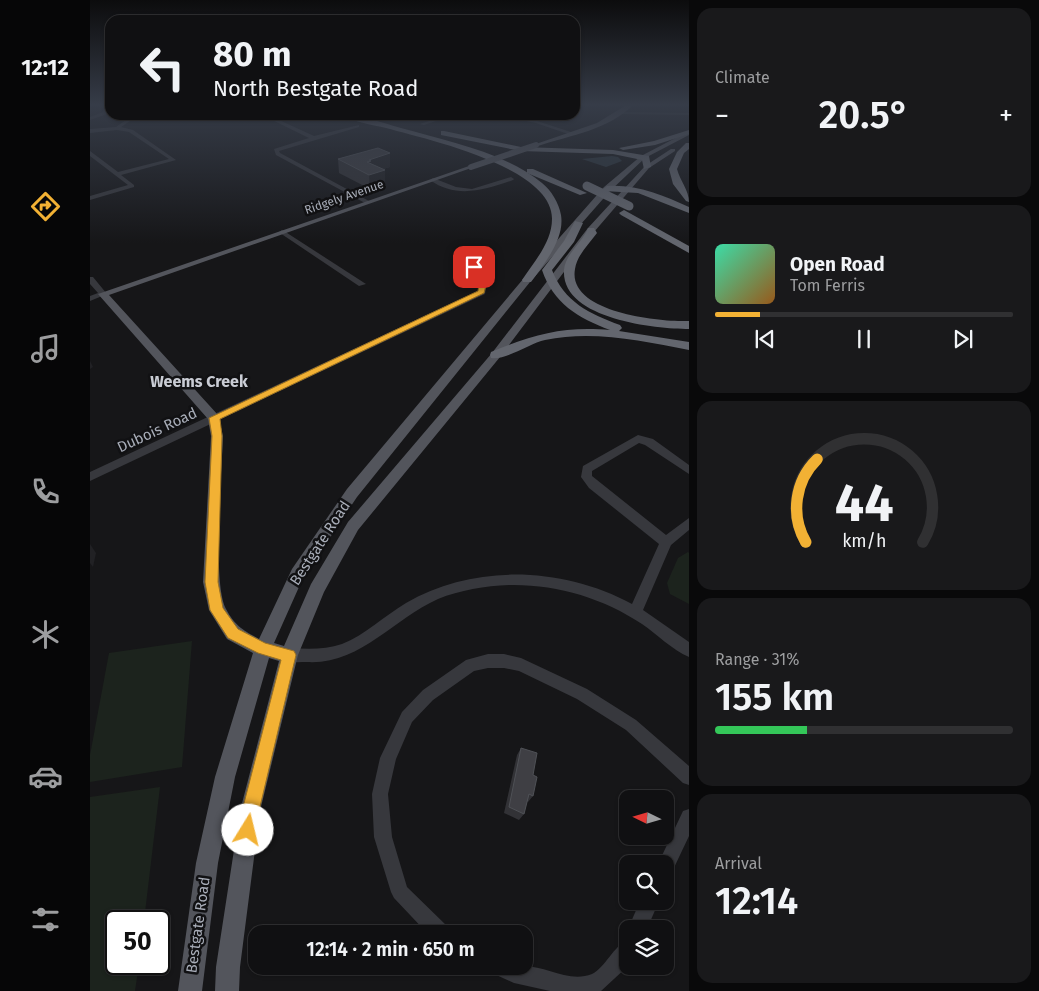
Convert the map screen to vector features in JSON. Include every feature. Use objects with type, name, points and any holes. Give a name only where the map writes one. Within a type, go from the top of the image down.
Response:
[{"type":"highway","points":[[464,150],[509,167],[537,183],[554,206],[557,218],[551,240],[527,280]]},
{"type":"highway","points":[[471,150],[585,189]]},
{"type":"highway","points":[[483,150],[521,160]]},
{"type":"highway","points":[[558,150],[613,152],[643,157],[648,162],[647,167]]},
{"type":"highway","points":[[586,152],[602,150]]},
{"type":"highway","points":[[683,150],[673,169],[677,184],[689,199]]},
{"type":"highway","points":[[529,163],[627,210],[672,228]]},
{"type":"highway","points":[[607,189],[626,189],[662,199],[689,210]]},
{"type":"highway","points":[[627,210],[687,249]]},
{"type":"highway","points":[[578,224],[569,242],[546,270],[550,283],[558,294],[573,308],[591,319],[659,341]]},
{"type":"highway","points":[[591,230],[592,233],[575,255],[569,272],[576,292],[589,303],[631,320],[671,326],[689,326]]},
{"type":"highway","points":[[496,355],[538,338],[564,333],[601,332],[689,346]]},
{"type":"main road","name":"Ridgely Avenue","points":[[102,294],[520,150]]},
{"type":"main road","name":"Bestgate Road","points":[[190,991],[207,863],[225,777],[263,649],[297,574],[352,493],[527,280],[607,189],[643,157],[656,150]]},
{"type":"main road","name":"Bestgate Road","points":[[228,991],[228,967],[250,811],[289,655],[317,589],[353,526],[496,355],[591,230],[647,167],[678,150]]},
{"type":"main road","points":[[102,294],[184,381],[214,418],[217,436],[211,582],[217,610],[233,634],[263,649],[289,655]]},
{"type":"street","points":[[118,174],[173,160],[159,150]]},
{"type":"street","points":[[277,150],[277,152],[367,202]]},
{"type":"street","points":[[90,153],[132,186],[90,198]]},
{"type":"street","points":[[433,180],[448,188],[475,192],[511,178]]},
{"type":"street","points":[[282,232],[362,284]]},
{"type":"street","name":"Dubois Road","points":[[90,477],[482,292],[484,278],[474,267]]},
{"type":"street","points":[[90,279],[102,294]]},
{"type":"street","name":"Ridgely Avenue","points":[[90,299],[102,294]]},
{"type":"street","points":[[666,542],[593,485],[586,477],[587,469],[638,439],[649,442],[689,470]]},
{"type":"street","points":[[635,612],[666,542],[689,523]]},
{"type":"street","points":[[289,655],[322,656],[351,648],[413,605],[443,592],[482,582],[520,579],[545,581],[610,599],[635,612],[689,650]]},
{"type":"street","points":[[432,925],[400,892],[383,837],[380,794],[388,758],[408,717],[428,695],[471,665],[496,661],[522,665],[582,694],[631,725],[689,777]]},
{"type":"street","points":[[671,855],[689,817]]},
{"type":"street","points":[[523,975],[570,986],[598,987],[619,962]]},
{"type":"shaded area","points":[[618,157],[622,161],[606,167],[582,159]]},
{"type":"shaded area","points":[[688,552],[689,604],[670,594],[667,583],[678,558]]},
{"type":"shaded area","points":[[192,641],[182,767],[90,782],[90,755],[109,653]]},
{"type":"shaded area","points":[[160,787],[145,910],[105,910],[105,975],[137,975],[135,991],[90,991],[90,797]]},
{"type":"building","points":[[370,150],[383,150],[390,153],[367,162],[385,170],[369,175],[338,159]]},
{"type":"building","points":[[521,748],[537,753],[533,775],[537,777],[533,796],[529,794],[524,814],[509,807]]},
{"type":"district","name":"Weems Creek","points":[[199,381]]},
{"type":"route","points":[[248,830],[250,811],[289,655],[263,649],[233,634],[217,610],[211,582],[217,436],[214,418],[482,292],[484,278],[474,267]]}]
